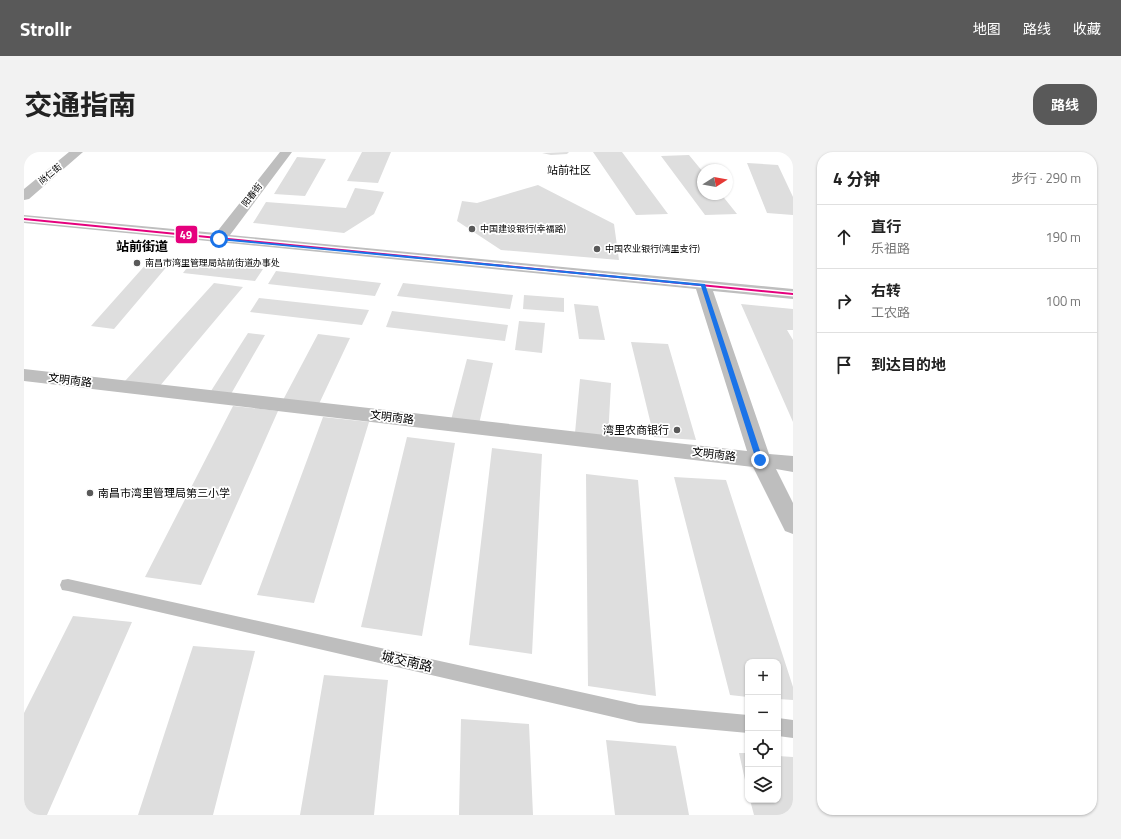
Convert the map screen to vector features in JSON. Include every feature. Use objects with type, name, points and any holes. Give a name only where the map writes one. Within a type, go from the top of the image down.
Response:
[{"type":"street","name":"尚仁街","points":[[24,196],[77,152]]},
{"type":"street","name":"阳春街","points":[[219,239],[286,152]]},
{"type":"street","points":[[24,219],[793,294]]},
{"type":"street","points":[[703,285],[760,460],[793,525]]},
{"type":"street","name":"文明南路","points":[[24,375],[793,464]]},
{"type":"lane","name":"城交南路","points":[[68,585],[639,714],[745,724]]},
{"type":"lane","points":[[781,727],[793,729]]},
{"type":"building","points":[[362,152],[391,152],[378,183],[347,181]]},
{"type":"building","points":[[569,152],[567,154],[551,155],[542,153]]},
{"type":"building","points":[[593,152],[622,152],[668,214],[636,215]]},
{"type":"building","points":[[689,155],[697,165],[697,200],[726,200],[737,214],[705,215],[661,156]]},
{"type":"building","points":[[297,157],[326,159],[305,196],[274,194]]},
{"type":"building","points":[[747,163],[778,165],[793,197],[793,215],[767,213]]},
{"type":"building","points":[[538,185],[614,224],[619,260],[501,250],[457,221],[462,201],[477,203]]},
{"type":"building","points":[[355,188],[384,192],[374,214],[344,233],[253,223],[266,202],[346,208]]},
{"type":"building","points":[[192,261],[263,269],[255,281],[183,273]]},
{"type":"building","points":[[148,262],[169,264],[114,329],[91,326]]},
{"type":"building","points":[[276,271],[381,283],[375,296],[268,284]]},
{"type":"building","points":[[214,283],[243,287],[159,387],[125,381]]},
{"type":"building","points":[[403,283],[513,295],[510,309],[397,296]]},
{"type":"building","points":[[524,295],[564,298],[564,312],[523,309]]},
{"type":"building","points":[[259,298],[369,310],[362,325],[250,312]]},
{"type":"building","points":[[574,304],[598,306],[605,340],[579,339]]},
{"type":"building","points":[[741,304],[793,309],[793,330],[787,330],[793,340],[793,422]]},
{"type":"building","points":[[392,311],[508,325],[505,341],[386,327]]},
{"type":"building","points":[[519,321],[545,323],[542,353],[515,350]]},
{"type":"building","points":[[248,333],[265,335],[231,394],[211,391]]},
{"type":"building","points":[[318,334],[350,338],[318,406],[283,400]]},
{"type":"building","points":[[631,342],[668,344],[696,440],[654,437]]},
{"type":"building","points":[[467,359],[493,363],[479,424],[451,420]]},
{"type":"building","points":[[580,379],[611,383],[608,438],[575,433]]},
{"type":"building","points":[[233,406],[278,411],[201,585],[145,577]]},
{"type":"building","points":[[323,417],[369,422],[314,603],[257,595]]},
{"type":"building","points":[[407,437],[455,443],[422,636],[361,627]]},
{"type":"building","points":[[492,448],[542,454],[532,654],[469,645]]},
{"type":"building","points":[[586,474],[638,480],[656,696],[588,686]]},
{"type":"building","points":[[674,477],[726,480],[793,687],[793,700],[781,699],[781,659],[745,659],[745,697],[730,695]]},
{"type":"building","points":[[73,616],[132,622],[47,815],[24,815],[24,713]]},
{"type":"building","points":[[193,646],[255,651],[213,815],[138,815]]},
{"type":"building","points":[[324,675],[388,680],[374,815],[300,815]]},
{"type":"building","points":[[461,719],[529,724],[533,815],[459,815]]},
{"type":"building","points":[[606,740],[676,746],[689,815],[615,815]]},
{"type":"building","points":[[739,753],[745,753],[745,780]]},
{"type":"building","points":[[781,756],[793,757],[793,815],[754,815],[751,803],[781,803]]},
{"type":"transit line","name":"49","points":[[24,219],[793,294]]},
{"type":"place","name":"中国建设银行(幸福路)","points":[[472,229]]},
{"type":"place","name":"中国农业银行(湾里支行)","points":[[597,249]]},
{"type":"place","name":"南昌市湾里管理局站前街道办事处","points":[[137,263]]},
{"type":"place","name":"湾里农商银行","points":[[677,430]]},
{"type":"place","name":"南昌市湾里管理局第三小学","points":[[90,493]]},
{"type":"district","name":"站前社区","points":[[569,170]]},
{"type":"district","name":"站前街道","points":[[142,246]]},
{"type":"route","points":[[219,239],[703,285],[760,460]]}]
